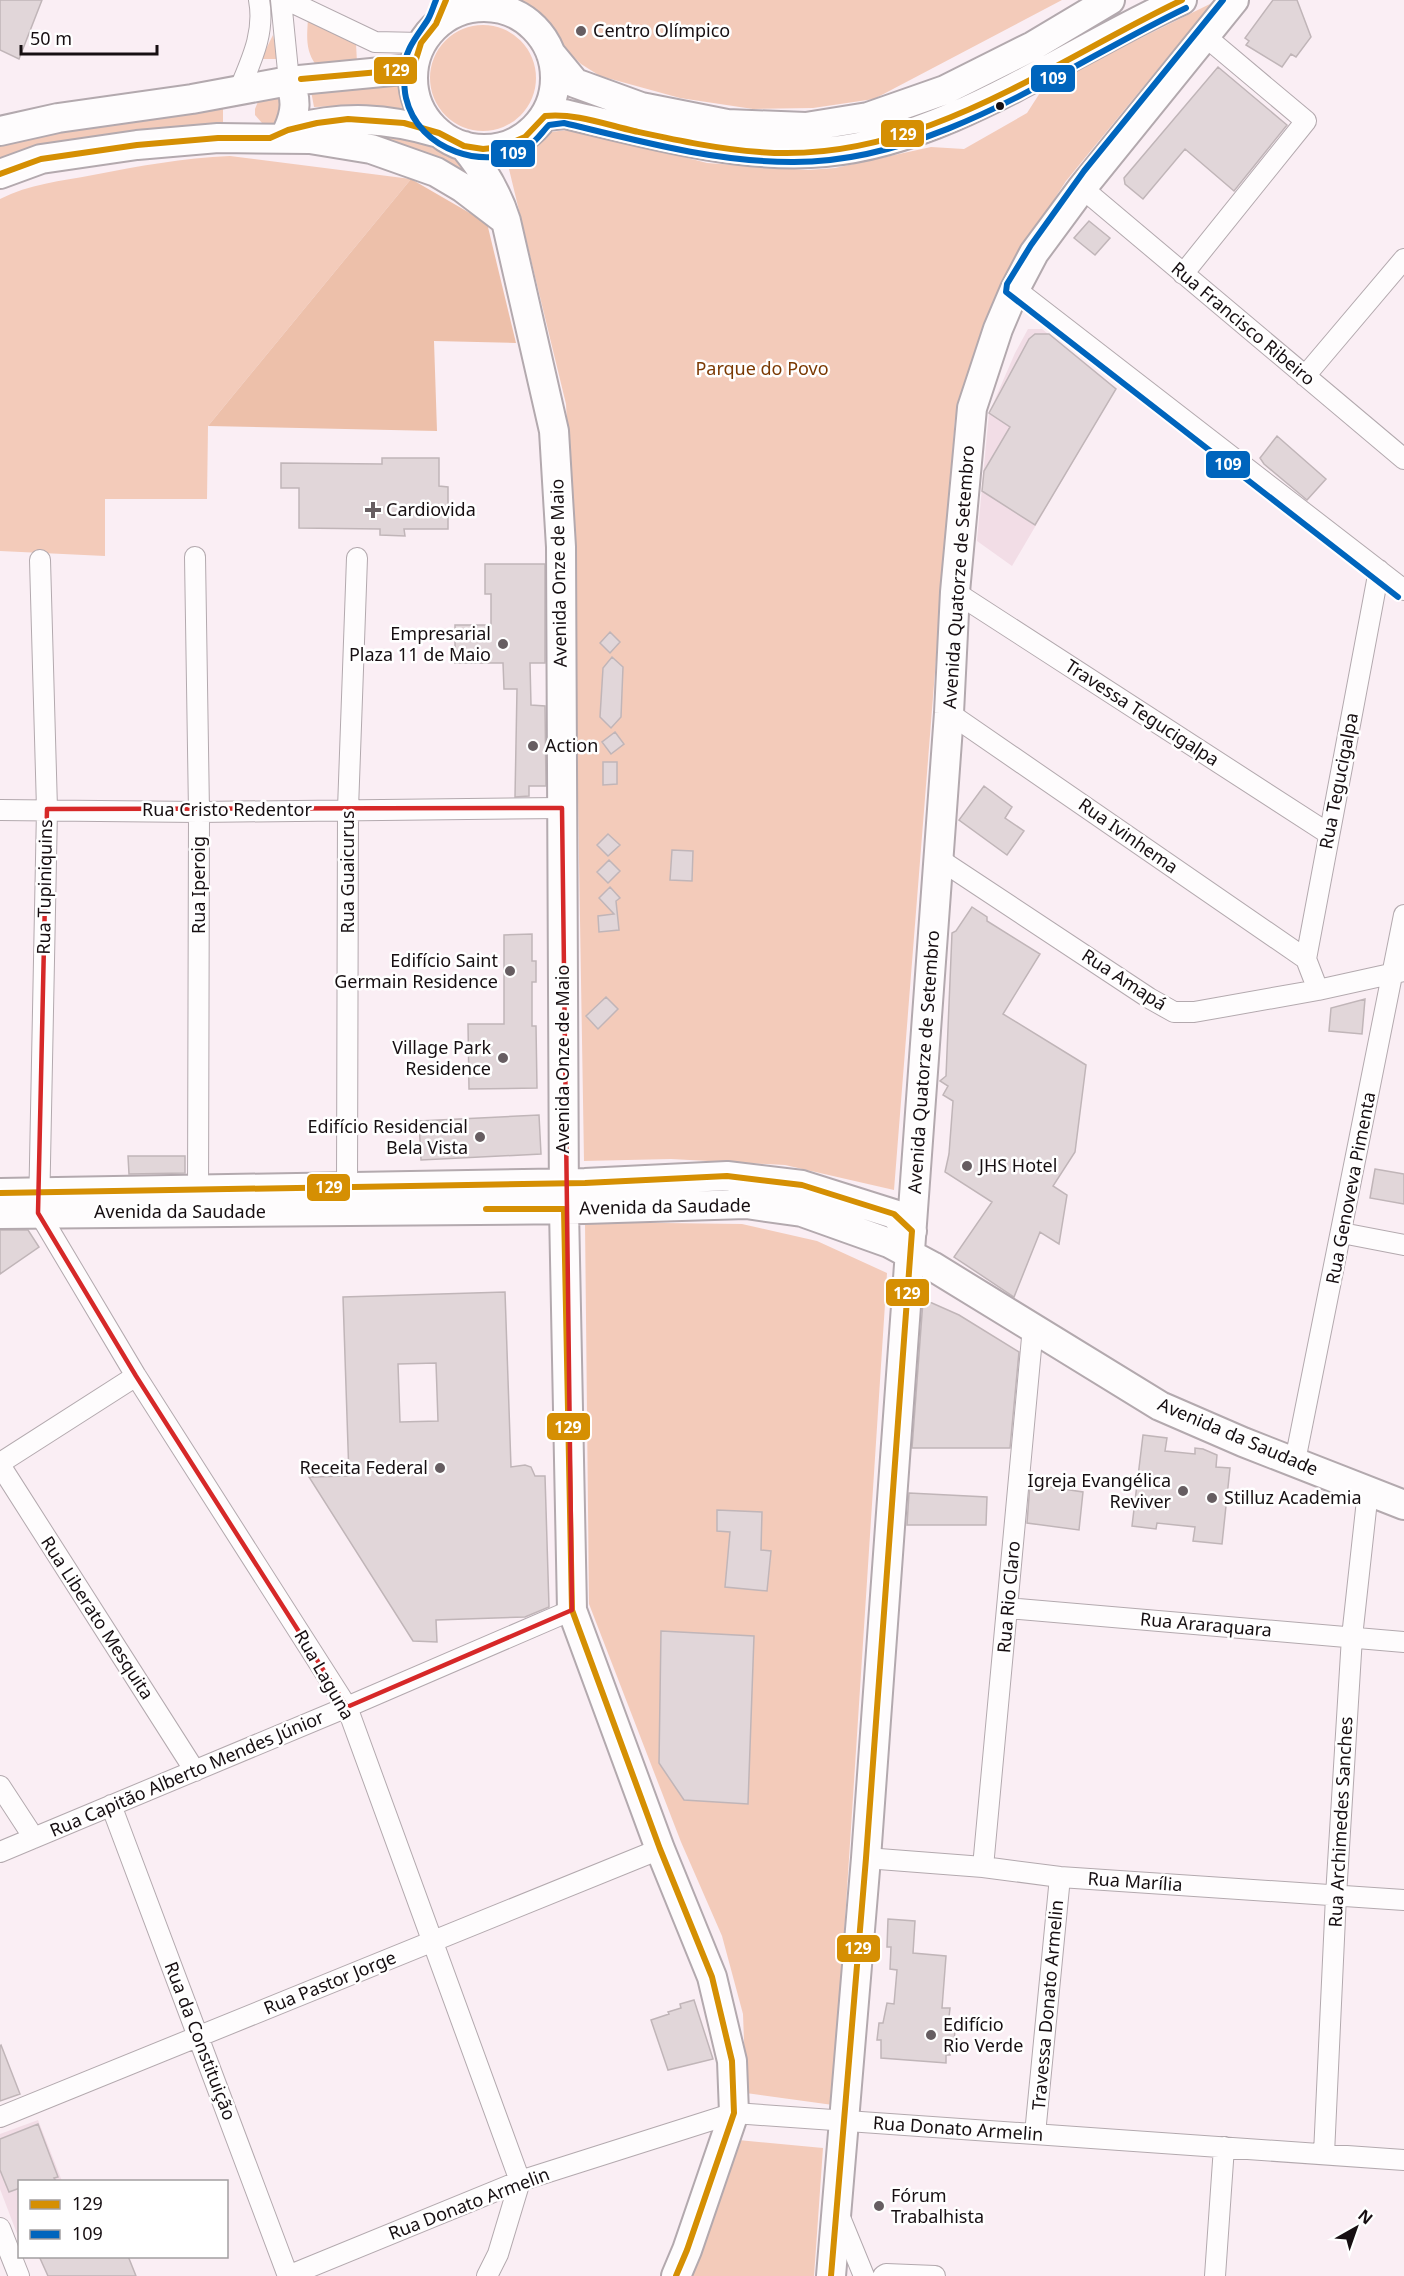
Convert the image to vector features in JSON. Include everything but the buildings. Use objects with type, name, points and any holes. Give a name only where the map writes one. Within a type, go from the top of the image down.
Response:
[{"type":"street","points":[[260,0],[262,19],[260,35],[240,88],[238,115],[269,135],[334,142],[401,158],[436,172],[463,188],[506,221]]},
{"type":"street","points":[[269,135],[294,117],[296,104],[289,81],[281,0]]},
{"type":"street","points":[[287,0],[375,42],[429,34]]},
{"type":"street","points":[[0,131],[58,118],[192,99],[240,88],[289,81],[429,34],[453,14],[477,7],[493,7],[517,15],[539,32],[551,54],[575,83],[641,107],[727,124],[806,127],[868,117],[945,90],[1033,46],[1110,0]]},
{"type":"street","points":[[545,116],[565,114],[705,144],[760,152],[825,152],[887,141],[952,117],[1003,93],[1182,0]]},
{"type":"street","name":"Avenida Quatorze de Setembro","points":[[831,2276],[866,1858],[939,859],[955,592],[972,408],[998,329],[1034,253],[1082,188],[1234,0]]},
{"type":"street","points":[[429,34],[415,97],[423,114],[451,140]]},
{"type":"street","points":[[1183,274],[1306,121],[1206,37]]},
{"type":"street","points":[[0,174],[41,159],[127,146],[269,135],[316,123],[348,119],[404,123],[483,149],[502,147],[525,137],[545,116],[553,97],[556,72],[551,54]]},
{"type":"street","name":"Avenida Onze de Maio","points":[[451,140],[482,169],[500,202],[555,431],[561,547],[564,1196],[572,1610],[660,1849],[712,1977],[732,2061],[734,2113],[676,2276]]},
{"type":"street","name":"Rua Francisco Ribeiro","points":[[1082,188],[1404,459]]},
{"type":"street","points":[[1305,376],[1404,260]]},
{"type":"street","points":[[1015,289],[1404,590]]},
{"type":"street","name":"Rua Iperoig","points":[[195,558],[199,812],[198,1201]]},
{"type":"street","name":"Rua Guaicurus","points":[[347,1187],[348,809],[357,558]]},
{"type":"street","name":"Rua Tupiniquins","points":[[39,1202],[47,809],[40,560]]},
{"type":"street","name":"Rua Tegucigalpa","points":[[1306,958],[1379,570]]},
{"type":"street","name":"Travessa Tegucigalpa","points":[[955,592],[1329,834]]},
{"type":"street","name":"Rua Ivinhema","points":[[949,713],[1306,958]]},
{"type":"street","name":"Rua Cristo Redentor","points":[[0,810],[199,812],[562,808]]},
{"type":"street","name":"Rua Amapá","points":[[939,859],[1149,998],[1174,1012],[1194,1012],[1318,990],[1399,972]]},
{"type":"street","name":"Rua Genoveva Pimenta","points":[[1295,1461],[1341,1233],[1399,972],[1404,915]]},
{"type":"street","points":[[1306,958],[1318,990]]},
{"type":"street","name":"Avenida da Saudade","points":[[0,1192],[39,1202],[198,1201],[564,1196],[727,1176],[801,1185],[894,1214],[911,1243],[1033,1327],[1160,1406],[1243,1442],[1404,1506]]},
{"type":"street","name":"Avenida da Saudade","points":[[198,1201],[347,1187],[564,1196]]},
{"type":"street","name":"Avenida da Saudade","points":[[0,1214],[39,1202]]},
{"type":"street","name":"Rua Laguna","points":[[39,1202],[136,1376],[348,1707],[520,2181]]},
{"type":"street","points":[[1341,1233],[1404,1245]]},
{"type":"street","name":"Rua Rio Claro","points":[[983,1867],[1033,1327]]},
{"type":"street","points":[[0,1464],[136,1376]]},
{"type":"street","name":"Rua Liberato Mesquita","points":[[0,1464],[195,1771]]},
{"type":"street","name":"Rua Archimedes Sanches","points":[[1324,2154],[1336,1896],[1352,1637],[1368,1491]]},
{"type":"street","name":"Rua Araraquara","points":[[1008,1608],[1404,1642]]},
{"type":"street","name":"Rua Capitão Alberto Mendes Júnior","points":[[0,1852],[348,1707],[572,1610]]},
{"type":"street","points":[[0,1786],[34,1838]]},
{"type":"street","name":"Rua da Constituição","points":[[111,1805],[288,2276]]},
{"type":"street","name":"Rua Pastor Jorge","points":[[0,2117],[660,1849]]},
{"type":"street","name":"Rua Marília","points":[[866,1858],[983,1867],[1060,1877],[1404,1900]]},
{"type":"street","name":"Travessa Donato Armelin","points":[[1035,2134],[1060,1877]]},
{"type":"street","name":"Rua Donato Armelin","points":[[288,2276],[520,2181],[734,2113],[1404,2160]]},
{"type":"street","points":[[1215,2276],[1224,2147]]},
{"type":"street","points":[[487,2276],[498,2254],[520,2181]]},
{"type":"street","points":[[837,2209],[864,2276]]},
{"type":"street","points":[[0,2228],[19,2276]]},
{"type":"street","points":[[883,2276],[886,2274],[935,2276]]},
{"type":"highlighted area","points":[[562,808],[572,1610],[347,1707],[136,1376],[38,1213],[47,809]]},
{"type":"shaded area","points":[[411,179],[487,223],[516,343],[434,341],[437,431],[208,426]]},
{"type":"shaded area","points":[[1028,329],[1042,329],[1116,389],[1012,566],[977,541],[989,413]]},
{"type":"shaded area","points":[[38,2120],[62,2180],[18,2180],[18,2236],[0,2189],[0,2134]]},
{"type":"green space","points":[[519,0],[1062,0],[874,99],[813,108],[753,109],[680,98],[600,76],[581,64],[564,48],[542,14]]},
{"type":"green space","name":"Parque do Povo","points":[[1212,3],[1066,181],[1002,280],[955,419],[894,1190],[785,1165],[671,1159],[584,1161],[574,556],[566,404],[507,161],[531,148],[551,132],[575,129],[707,163],[808,170],[835,168],[931,147],[964,149],[1027,113],[1045,85]]},
{"type":"green space","points":[[308,18],[356,43],[357,63],[316,65],[308,48]]},
{"type":"green space","points":[[483,25],[503,29],[521,40],[532,58],[536,78],[532,98],[521,116],[503,127],[483,131],[463,127],[445,116],[434,98],[430,78],[434,58],[445,40],[463,29]]},
{"type":"green space","points":[[273,35],[278,59],[261,59]]},
{"type":"green space","points":[[398,82],[411,113],[367,105],[314,107],[311,91]]},
{"type":"green space","points":[[278,96],[282,99],[286,115],[274,125],[262,123],[255,115],[259,99]]},
{"type":"green space","points":[[223,105],[223,125],[0,161],[0,143],[60,130]]},
{"type":"green space","points":[[345,131],[399,137],[434,148],[449,156],[477,179]]},
{"type":"green space","points":[[230,156],[411,179],[208,426],[207,499],[105,499],[105,556],[0,551],[0,199],[34,186],[57,181],[161,163]]},
{"type":"green space","points":[[585,1222],[742,1224],[817,1241],[887,1273],[833,2105],[746,2093],[743,2014],[722,1936],[681,1842],[589,1604]]},
{"type":"green space","points":[[738,2140],[823,2148],[814,2276],[690,2276]]},
{"type":"transit line","name":"109","points":[[436,0],[406,57],[405,92],[413,116],[424,132],[439,144],[456,152],[494,157],[513,153],[530,145],[549,125],[564,123],[706,154],[792,162],[845,158],[896,147],[947,129],[996,108],[1186,8]]},
{"type":"transit line","name":"129","points":[[301,79],[413,69],[421,43],[436,24],[446,0]]},
{"type":"transit line","name":"129","points":[[0,174],[41,159],[137,145],[218,138],[270,138],[288,130],[348,119],[404,123],[439,133],[464,146],[483,149],[502,147],[525,137],[545,116],[556,115],[601,122],[665,138],[728,149],[760,152],[817,152],[873,143],[927,126],[979,105],[1182,0]]},
{"type":"transit line","name":"109","points":[[1223,0],[1084,171],[1031,245],[1007,284],[1006,292],[1398,597]]},
{"type":"transit line","name":"129","points":[[0,1193],[585,1183],[727,1176],[802,1185],[894,1214],[912,1231],[866,1858],[831,2276]]},
{"type":"transit line","name":"129","points":[[486,1209],[564,1209],[572,1610],[660,1849],[712,1977],[732,2061],[734,2113],[676,2276]]},
{"type":"place","name":"Centro Olímpico","points":[[581,31]]},
{"type":"place","name":"Cardiovida","points":[[373,510]]},
{"type":"place","name":"Empresarial Plaza 11 de Maio","points":[[503,644]]},
{"type":"place","name":"Action","points":[[533,746]]},
{"type":"place","name":"Edifício Saint Germain Residence","points":[[510,971]]},
{"type":"place","name":"Village Park Residence","points":[[503,1058]]},
{"type":"place","name":"Edifício Residencial Bela Vista","points":[[480,1137]]},
{"type":"place","name":"JHS Hotel","points":[[967,1166]]},
{"type":"place","name":"Receita Federal","points":[[440,1468]]},
{"type":"place","name":"Igreja Evangélica Reviver","points":[[1183,1491]]},
{"type":"place","name":"Stilluz Academia","points":[[1212,1498]]},
{"type":"place","name":"Edifício Rio Verde","points":[[931,2035]]},
{"type":"place","name":"Fórum Trabalhista","points":[[879,2206]]}]
